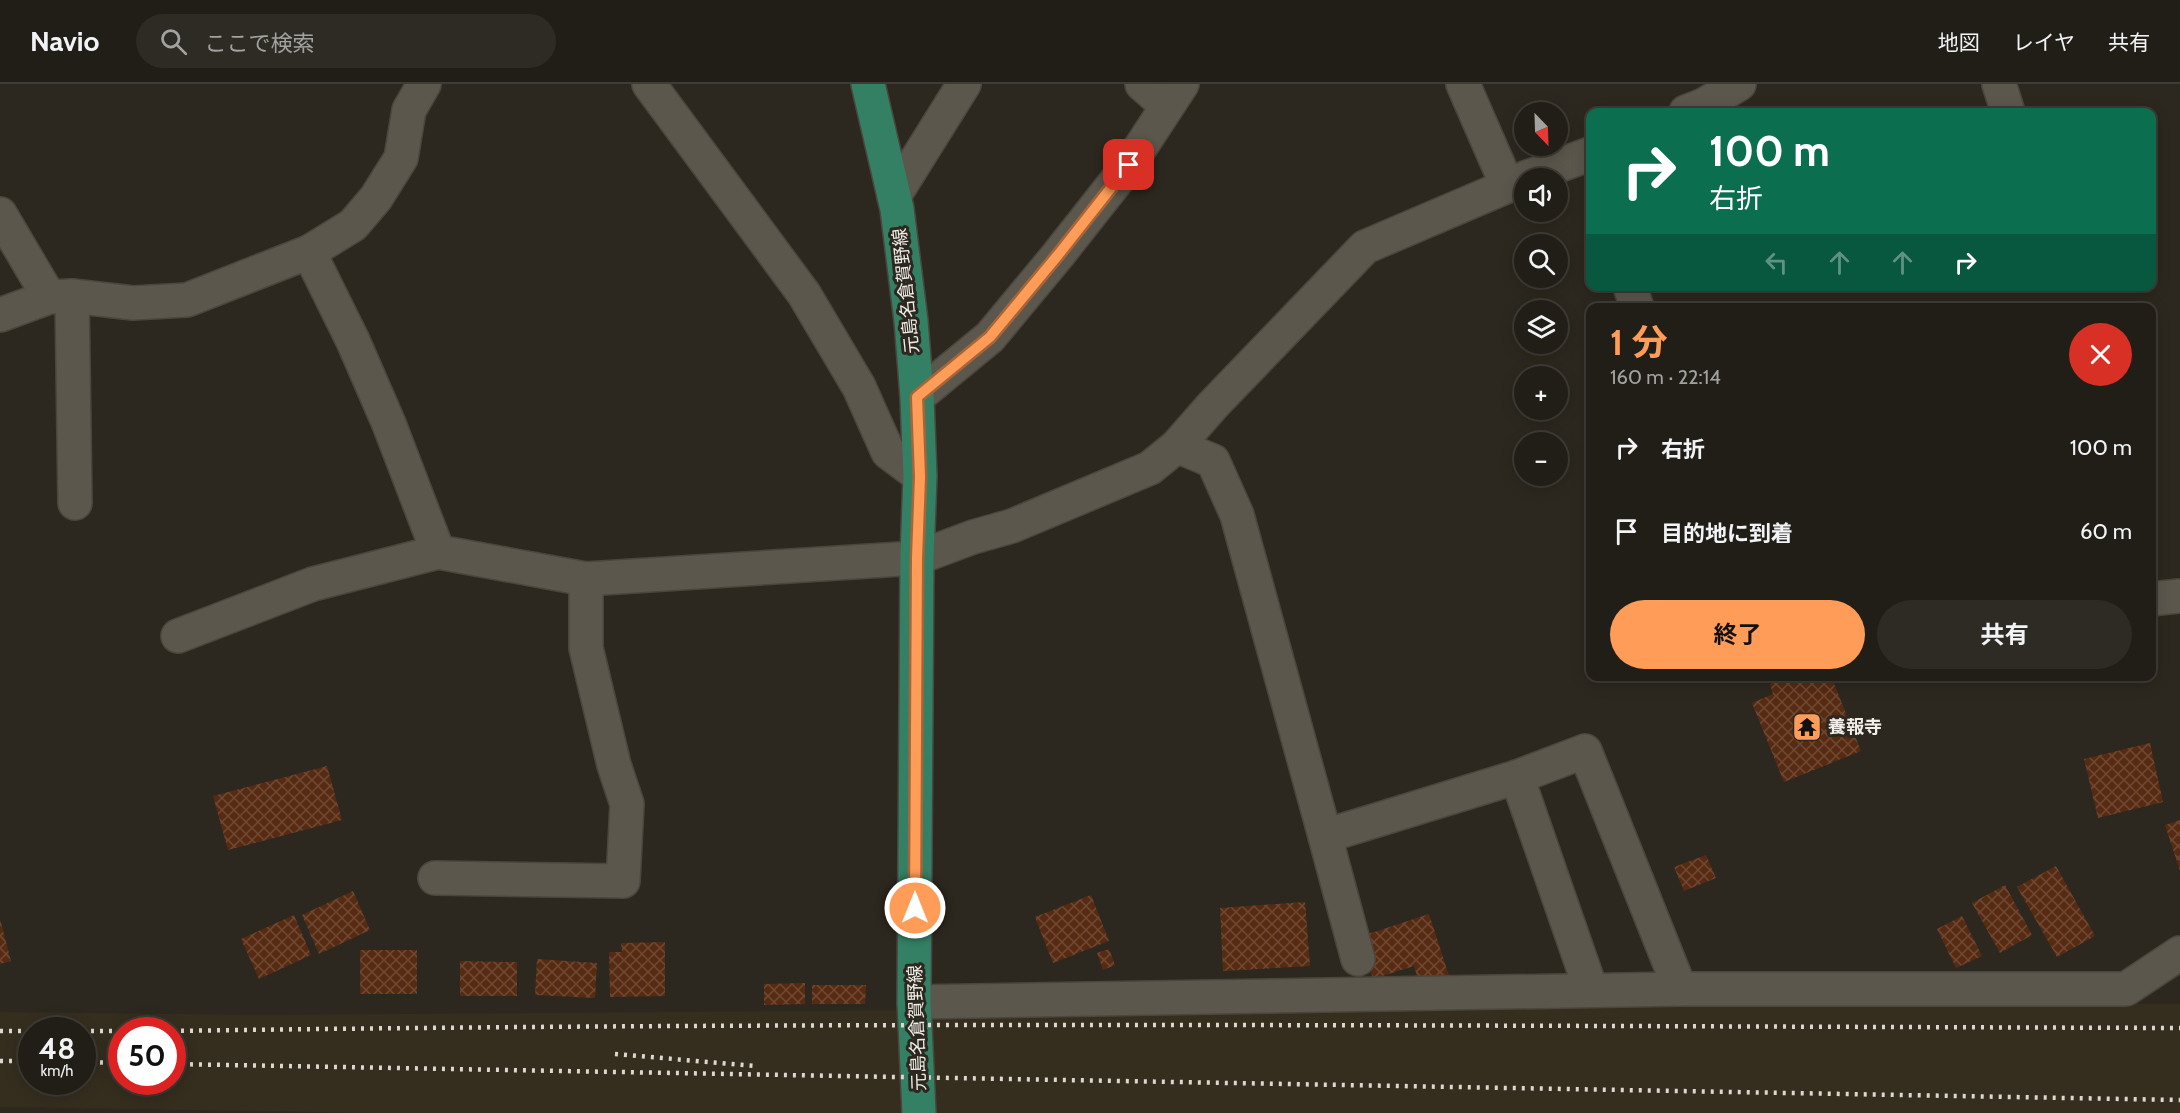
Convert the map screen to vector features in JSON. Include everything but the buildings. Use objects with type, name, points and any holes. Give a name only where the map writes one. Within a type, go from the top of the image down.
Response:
[{"type":"main road","name":"元島名倉賀野線","points":[[868,84],[894,195],[911,321],[917,397],[920,477],[917,558],[914,1002],[919,1113]]},
{"type":"street","points":[[0,315],[60,296],[133,303],[187,300],[309,252],[353,225],[376,198],[401,158],[408,110],[424,84]]},
{"type":"street","points":[[650,84],[804,294],[859,387],[888,452],[920,477]]},
{"type":"street","points":[[894,195],[964,84]]},
{"type":"street","points":[[917,397],[990,337],[1129,165],[1175,95],[1142,84]]},
{"type":"street","points":[[1463,84],[1514,172]]},
{"type":"street","points":[[1695,100],[1739,84]]},
{"type":"street","points":[[1999,84],[2006,108]]},
{"type":"street","points":[[1559,168],[1586,159]]},
{"type":"street","points":[[178,636],[313,584],[438,552],[586,579],[917,558],[1012,525],[1150,468],[1177,446],[1365,247],[1514,183]]},
{"type":"street","points":[[0,214],[60,296],[75,503]]},
{"type":"street","points":[[309,252],[389,424],[438,552]]},
{"type":"street","points":[[1177,446],[1213,461],[1237,515],[1358,959]]},
{"type":"street","points":[[435,878],[623,881],[627,804],[614,765],[586,648],[586,579]]},
{"type":"street","points":[[2156,599],[2180,596]]},
{"type":"street","points":[[1325,836],[1517,777],[1585,751],[1680,989]]},
{"type":"street","points":[[1517,777],[1592,990]]},
{"type":"street","points":[[914,1002],[1680,989],[2126,989],[2180,953]]},
{"type":"shaded area","points":[[1759,1004],[2180,1004],[2180,1113],[377,1113],[0,1107],[0,1012],[256,1015]]},
{"type":"railway","points":[[186,1031],[925,1025],[2180,1028]]},
{"type":"railway","points":[[0,1031],[18,1031]]},
{"type":"railway","points":[[96,1031],[108,1031]]},
{"type":"railway","points":[[615,1054],[755,1066]]},
{"type":"railway","points":[[0,1061],[18,1061]]},
{"type":"railway","points":[[96,1062],[108,1063]]},
{"type":"railway","points":[[186,1064],[2180,1100]]},
{"type":"place","name":"養報寺","points":[[1807,727]]},
{"type":"route","points":[[915,908],[917,558],[920,477],[917,397],[990,337],[1129,165]]}]
